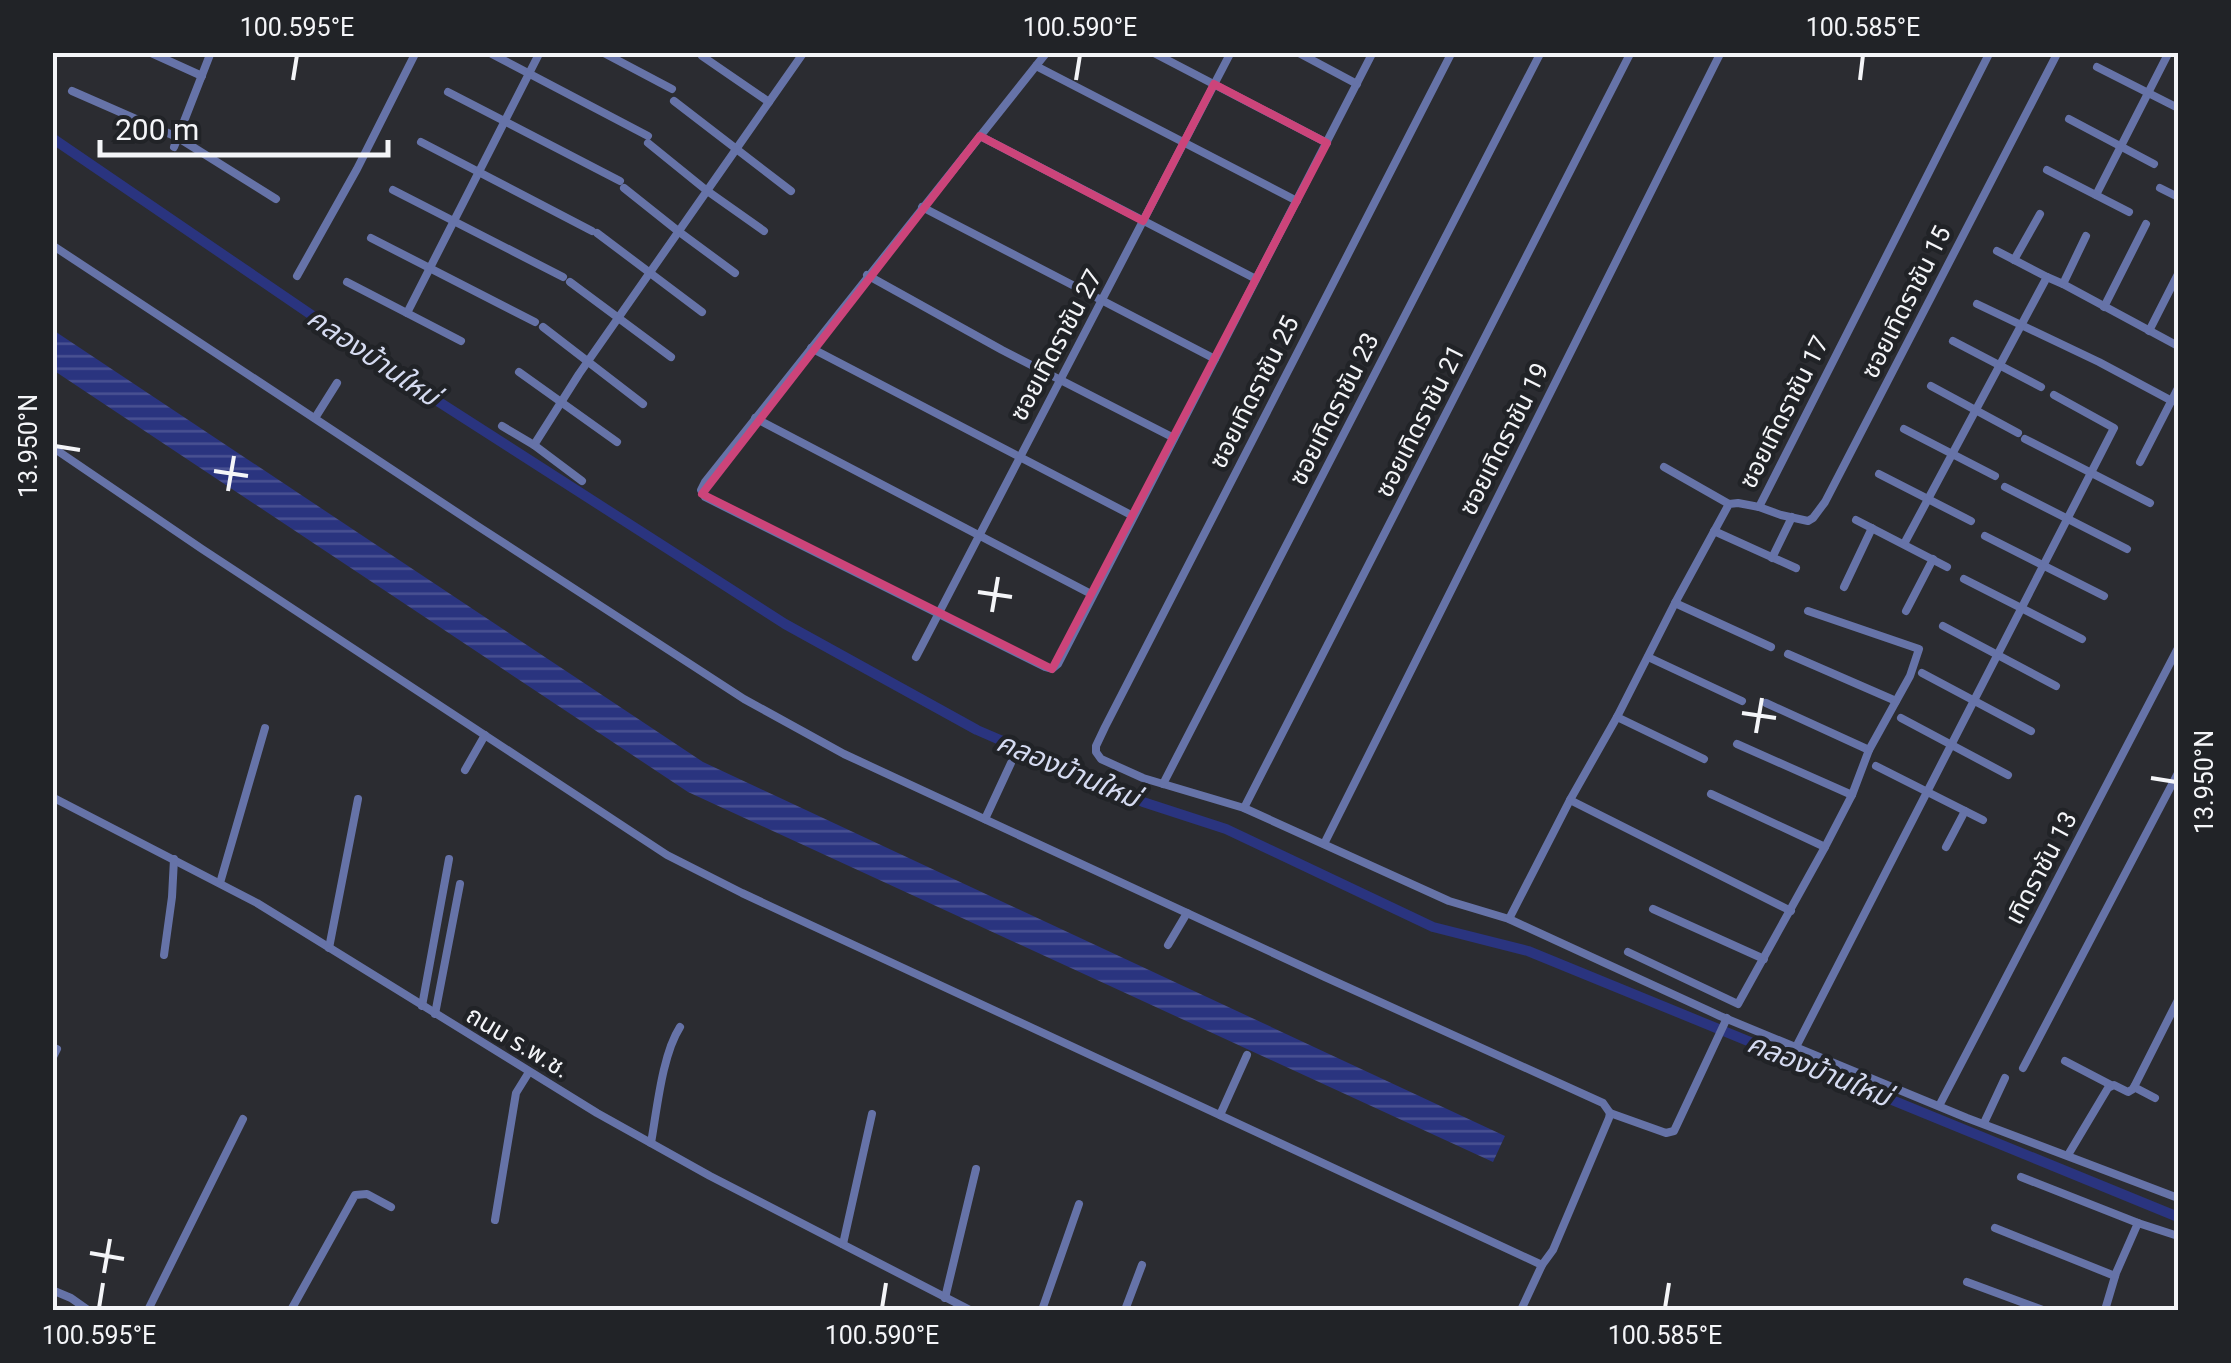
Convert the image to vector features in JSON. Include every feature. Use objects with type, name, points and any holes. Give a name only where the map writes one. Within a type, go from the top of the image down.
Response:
[{"type":"street","points":[[149,52],[202,76]]},
{"type":"street","points":[[175,142],[211,52]]},
{"type":"street","points":[[297,276],[416,52]]},
{"type":"street","points":[[488,52],[648,140],[706,190],[764,231]]},
{"type":"street","points":[[407,313],[540,52]]},
{"type":"street","points":[[602,52],[672,89]]},
{"type":"street","points":[[534,445],[801,56],[788,52]]},
{"type":"street","points":[[1048,52],[701,490],[705,497],[1052,669],[1058,664],[1374,52]]},
{"type":"street","points":[[1152,52],[1327,143]]},
{"type":"street","name":"ซอยเทิดราชัน 27","points":[[916,657],[1231,52]]},
{"type":"street","points":[[1297,52],[1357,84]]},
{"type":"street","name":"ซอยเทิดราชัน 25","points":[[1163,784],[1101,759],[1096,746],[1452,52]]},
{"type":"street","name":"ซอยเทิดราชัน 23","points":[[1163,784],[1542,52]]},
{"type":"street","name":"ซอยเทิดราชัน 21","points":[[1244,808],[1630,52]]},
{"type":"street","name":"ซอยเทิดราชัน 19","points":[[1324,844],[1720,52]]},
{"type":"street","name":"ซอยเทิดราชัน 17","points":[[1510,919],[1729,504],[1759,507],[1990,52]]},
{"type":"street","name":"ซอยเทิดราชัน 15","points":[[1792,517],[1814,518],[1826,502],[2058,52]]},
{"type":"street","points":[[2096,195],[2169,52]]},
{"type":"street","points":[[702,56],[769,102]]},
{"type":"street","points":[[1036,66],[1297,201]]},
{"type":"street","points":[[2097,66],[2178,108]]},
{"type":"street","points":[[72,91],[175,142],[276,199]]},
{"type":"street","points":[[448,92],[622,184],[735,273]]},
{"type":"street","points":[[674,101],[791,191]]},
{"type":"street","points":[[2069,119],[2154,164]]},
{"type":"street","points":[[980,136],[1256,279]]},
{"type":"street","points":[[420,142],[595,232],[702,312]]},
{"type":"street","points":[[2047,170],[2128,212]]},
{"type":"street","points":[[2160,188],[2178,197]]},
{"type":"street","points":[[393,190],[566,280],[671,358]]},
{"type":"street","points":[[922,207],[1215,359]]},
{"type":"street","points":[[2014,260],[2040,214]]},
{"type":"street","points":[[2104,307],[2146,224]]},
{"type":"street","points":[[2063,284],[2086,236]]},
{"type":"street","points":[[371,238],[539,324],[643,404]]},
{"type":"street","points":[[52,246],[744,699],[844,754],[1602,1103],[1610,1112],[1666,1133],[1674,1131],[1725,1022]]},
{"type":"street","points":[[1997,251],[2178,346]]},
{"type":"street","points":[[2149,331],[2178,274]]},
{"type":"street","points":[[867,276],[1174,438]]},
{"type":"street","points":[[1904,544],[2047,277]]},
{"type":"street","points":[[347,282],[461,341]]},
{"type":"street","points":[[1977,304],[2172,401]]},
{"type":"street","points":[[1953,341],[2041,387]]},
{"type":"street","points":[[811,348],[1133,516]]},
{"type":"street","points":[[519,372],[617,442]]},
{"type":"street","points":[[315,418],[337,383]]},
{"type":"street","points":[[1930,386],[2150,503]]},
{"type":"street","points":[[2140,462],[2178,388]]},
{"type":"street","points":[[1796,1047],[2114,428],[2054,395]]},
{"type":"street","points":[[755,418],[1093,595]]},
{"type":"street","points":[[502,426],[582,482]]},
{"type":"street","points":[[1904,429],[1995,476]]},
{"type":"street","points":[[52,446],[202,549],[694,870],[1542,1264]]},
{"type":"street","points":[[1664,467],[1729,504]]},
{"type":"street","points":[[1879,474],[1971,521]]},
{"type":"street","points":[[2006,487],[2127,549]]},
{"type":"street","points":[[1759,507],[1792,517],[1772,558]]},
{"type":"street","points":[[1856,520],[1947,566]]},
{"type":"street","points":[[1844,588],[1872,528]]},
{"type":"street","points":[[1714,531],[1796,568]]},
{"type":"street","points":[[1986,536],[2104,596]]},
{"type":"street","points":[[1906,611],[1933,559]]},
{"type":"street","points":[[1964,578],[2082,640]]},
{"type":"street","points":[[1675,603],[1771,647]]},
{"type":"street","points":[[1628,952],[1738,1004],[1825,847],[1852,795],[1869,750],[1910,676],[1919,650],[1808,611]]},
{"type":"street","points":[[1943,626],[2056,686]]},
{"type":"street","name":"เทิดราชัน 13","points":[[1940,1106],[2178,648]]},
{"type":"street","points":[[1788,654],[1896,702]]},
{"type":"street","points":[[1648,657],[1742,700]]},
{"type":"street","points":[[1922,673],[2031,731]]},
{"type":"street","points":[[1766,703],[1869,750]]},
{"type":"street","points":[[1617,717],[1704,758]]},
{"type":"street","points":[[1900,718],[2008,775]]},
{"type":"street","points":[[220,884],[265,728]]},
{"type":"street","points":[[465,770],[485,735]]},
{"type":"street","points":[[1737,744],[1852,795]]},
{"type":"street","points":[[985,819],[1011,762]]},
{"type":"street","points":[[1876,766],[1983,820]]},
{"type":"street","points":[[2023,1068],[2178,773]]},
{"type":"street","points":[[1163,784],[1244,808],[1448,901],[1510,919],[1725,1022],[2178,1198]]},
{"type":"street","points":[[1711,794],[1825,847]]},
{"type":"street","name":"ถนน ร.พ.ช.","points":[[52,797],[257,903],[528,1072],[651,1143],[970,1310]]},
{"type":"street","points":[[329,948],[358,799]]},
{"type":"street","points":[[1570,800],[1790,911]]},
{"type":"street","points":[[1946,848],[1965,811]]},
{"type":"street","points":[[164,955],[174,858]]},
{"type":"street","points":[[422,1006],[449,858]]},
{"type":"street","points":[[435,1014],[460,884]]},
{"type":"street","points":[[1653,909],[1764,959]]},
{"type":"street","points":[[1168,945],[1188,913]]},
{"type":"street","points":[[2065,1061],[2128,1092],[2178,1000]]},
{"type":"street","points":[[651,1143],[672,1042],[680,1027]]},
{"type":"street","points":[[52,1060],[58,1050]]},
{"type":"street","points":[[1220,1115],[1247,1055]]},
{"type":"street","points":[[495,1220],[516,1092],[528,1072]]},
{"type":"street","points":[[1984,1123],[2006,1078]]},
{"type":"street","points":[[2068,1156],[2110,1085]]},
{"type":"street","points":[[2134,1087],[2155,1098]]},
{"type":"street","points":[[1522,1310],[1552,1250],[1610,1112]]},
{"type":"street","points":[[843,1244],[872,1114]]},
{"type":"street","points":[[148,1310],[243,1119]]},
{"type":"street","points":[[945,1298],[976,1169]]},
{"type":"street","points":[[2021,1177],[2178,1236]]},
{"type":"street","points":[[291,1310],[355,1195],[367,1194],[391,1207]]},
{"type":"street","points":[[1042,1310],[1080,1204]]},
{"type":"street","points":[[2105,1310],[2138,1223]]},
{"type":"street","points":[[1995,1228],[2115,1276]]},
{"type":"street","points":[[1125,1310],[1142,1265]]},
{"type":"street","points":[[1967,1282],[2043,1310]]},
{"type":"street","points":[[52,1290],[88,1310]]},
{"type":"highlighted area","points":[[1214,84],[1327,143],[1052,669],[702,494],[980,136],[1143,221]]},
{"type":"shaded area","points":[[53,330],[703,762],[1505,1136],[1493,1162],[688,792],[53,370]]},
{"type":"waterway","name":"คลองบ้านใหม่","points":[[52,138],[439,402],[785,624],[977,730],[1143,802],[1226,829],[1433,927],[1528,951],[2178,1217]]}]
